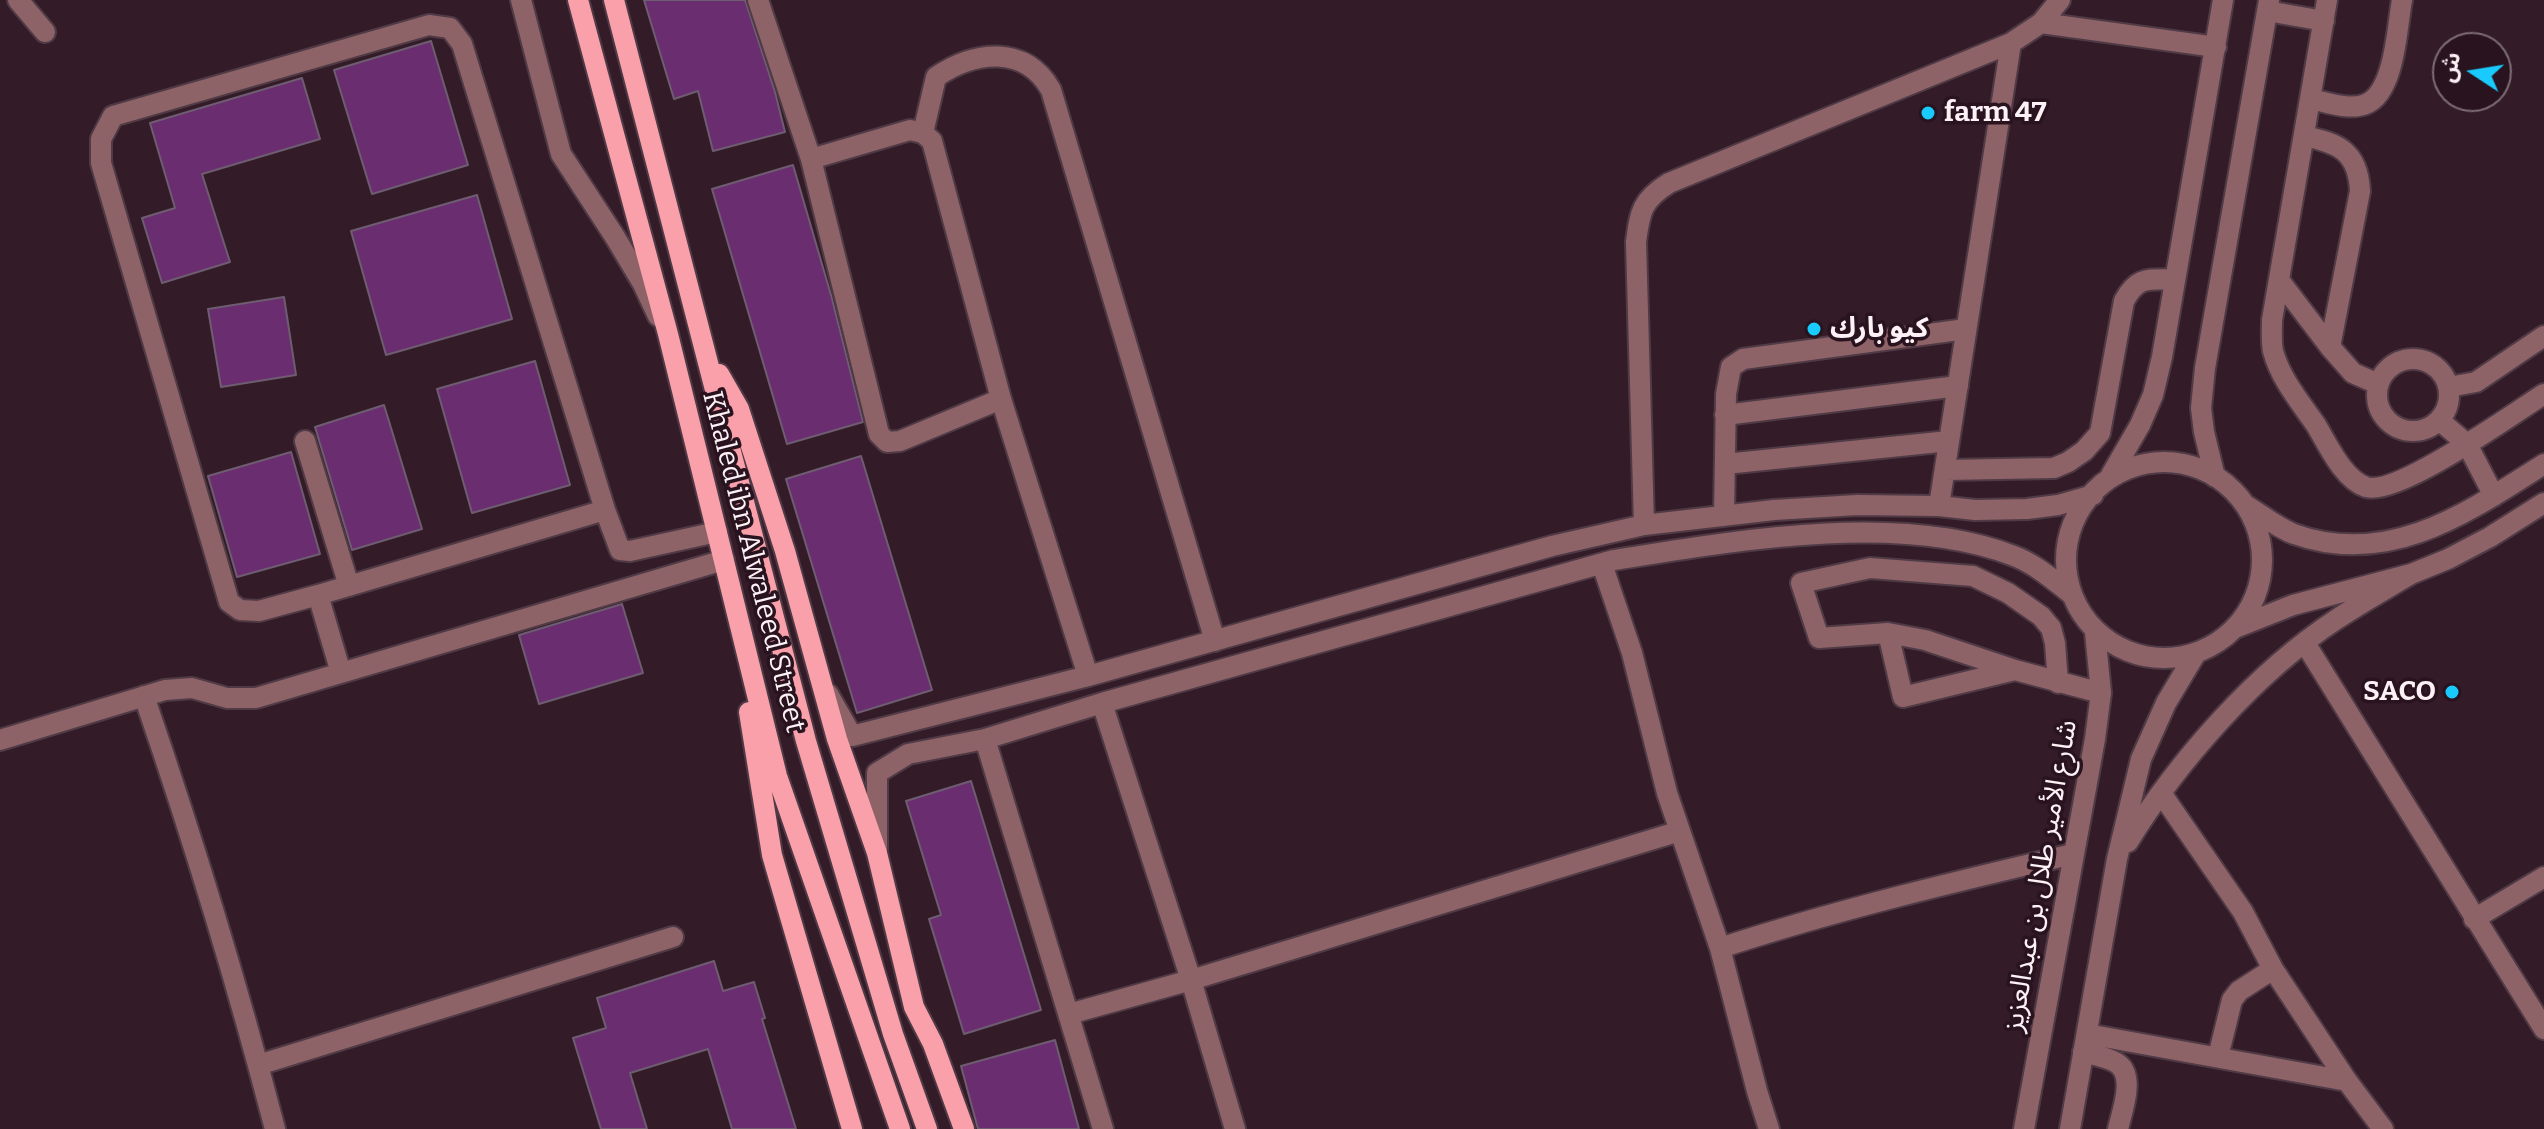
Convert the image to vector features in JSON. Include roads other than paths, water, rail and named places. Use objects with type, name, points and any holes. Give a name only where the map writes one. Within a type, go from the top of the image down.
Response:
[{"type":"main road","name":"Khaled ibn Alwaleed Street","points":[[578,0],[668,334],[785,801],[900,1129]]},
{"type":"main road","name":"Khaled ibn Alwaleed Street","points":[[614,0],[806,741],[893,1034],[927,1129]]},
{"type":"main road","points":[[705,350],[739,409],[785,551],[837,739],[877,853],[914,1007],[933,1044],[964,1129]]},
{"type":"main road","points":[[725,565],[772,855],[852,1129]]},
{"type":"street","points":[[18,0],[45,32]]},
{"type":"street","points":[[521,0],[561,154],[622,249],[668,334]]},
{"type":"street","points":[[758,0],[811,159],[879,434],[887,442],[900,441],[1001,399]]},
{"type":"street","points":[[1644,525],[1636,242],[1639,216],[1650,195],[1669,183],[2011,43],[2041,23],[2060,0]]},
{"type":"street","points":[[2223,0],[2153,395],[2140,425],[2110,477],[2080,508],[2071,528],[2066,551],[2070,593],[2081,614],[2095,632],[2132,653],[2153,658],[2196,653],[2217,643],[2235,628],[2293,605],[2411,574],[2448,559],[2544,503]]},
{"type":"street","points":[[2327,0],[2272,320],[2273,349],[2282,374],[2348,474],[2366,487],[2383,487],[2403,481],[2544,394]]},
{"type":"street","points":[[2310,99],[2348,106],[2366,104],[2380,93],[2388,77],[2402,0]]},
{"type":"street","points":[[2215,477],[2201,408],[2205,368],[2268,6],[2324,21]]},
{"type":"street","points":[[2041,23],[2216,47]]},
{"type":"street","points":[[605,510],[259,611],[240,610],[229,602],[101,163],[101,139],[113,116],[429,25],[450,28],[462,44],[620,550],[630,551],[717,532]]},
{"type":"street","points":[[1939,506],[2011,43]]},
{"type":"street","points":[[923,133],[936,77],[954,65],[981,56],[1018,59],[1043,76],[1051,90],[1215,641]]},
{"type":"street","points":[[811,159],[910,130],[923,133],[932,141],[1001,399],[1088,676]]},
{"type":"street","points":[[2304,136],[2330,142],[2345,150],[2354,162],[2359,177],[2360,191],[2330,347]]},
{"type":"street","points":[[1945,470],[2054,468],[2084,451],[2100,433],[2124,301],[2131,287],[2141,280],[2175,279]]},
{"type":"street","points":[[2279,280],[2353,373],[2378,384]]},
{"type":"street","points":[[1724,516],[1725,415],[1727,379],[1731,367],[1743,359],[1966,329]]},
{"type":"street","points":[[2449,387],[2476,382],[2544,336]]},
{"type":"street","points":[[2403,359],[2426,360],[2437,367],[2449,387],[2446,411],[2429,428],[2417,431],[2394,426],[2379,408],[2378,384],[2392,365],[2403,359]]},
{"type":"street","points":[[1725,415],[1958,386]]},
{"type":"street","points":[[2439,420],[2467,444],[2494,496]]},
{"type":"street","points":[[305,441],[349,586]]},
{"type":"street","points":[[1725,464],[1949,441]]},
{"type":"street","points":[[2110,477],[2131,466],[2173,462],[2194,466],[2231,487],[2247,506],[2257,527],[2261,569],[2256,591],[2235,628]]},
{"type":"street","points":[[2247,506],[2290,533],[2322,543],[2363,545],[2433,529],[2544,464]]},
{"type":"street","points":[[824,688],[852,736],[1088,676],[1552,546],[1644,525],[1857,505],[2027,509],[2058,505],[2093,495]]},
{"type":"street","points":[[877,853],[877,773],[908,754],[985,739],[1102,703],[1602,564],[1683,549],[1777,538],[1852,533],[1909,534],[1968,541],[2016,557],[2070,593]]},
{"type":"street","points":[[1602,564],[1632,653],[1667,793],[1720,948],[1769,1129]]},
{"type":"street","points":[[0,740],[165,690],[192,688],[227,698],[256,698],[725,565]]},
{"type":"street","points":[[2058,683],[2051,628],[2041,616],[2008,593],[1973,576],[1870,568],[1801,583],[1819,638],[1888,633],[1962,651],[2058,683],[2101,693]]},
{"type":"street","points":[[2117,859],[2161,793],[2197,748],[2283,659],[2336,620],[2411,574]]},
{"type":"street","points":[[318,595],[341,673]]},
{"type":"street","name":"شارع الأمير طلال بن عبدالعزيز","points":[[2024,1129],[2101,693],[2095,632]]},
{"type":"street","points":[[1888,633],[1903,697],[2015,670]]},
{"type":"street","points":[[2305,643],[2544,1029]]},
{"type":"street","points":[[2070,1129],[2117,859],[2141,759],[2166,703],[2196,653]]},
{"type":"street","points":[[144,696],[196,849],[275,1129]]},
{"type":"street","points":[[1102,703],[1191,980],[1235,1129]]},
{"type":"street","points":[[985,739],[1103,1129]]},
{"type":"street","points":[[2161,793],[2243,912],[2273,969],[2347,1081],[2383,1129]]},
{"type":"street","points":[[1069,1014],[1191,980],[1680,831]]},
{"type":"street","points":[[1720,948],[1941,885],[2073,854]]},
{"type":"street","points":[[2474,919],[2544,877]]},
{"type":"street","points":[[258,1065],[673,937]]},
{"type":"street","points":[[2218,1057],[2232,1000],[2239,991],[2273,969]]},
{"type":"street","points":[[2085,1043],[2218,1057],[2347,1081]]},
{"type":"street","points":[[2085,1043],[2117,1062],[2125,1072],[2127,1089],[2118,1129]]},
{"type":"place","name":"farm 47","points":[[1928,113]]},
{"type":"place","name":"كيو بارك","points":[[1814,329]]},
{"type":"place","name":"SACO","points":[[2452,692]]}]
